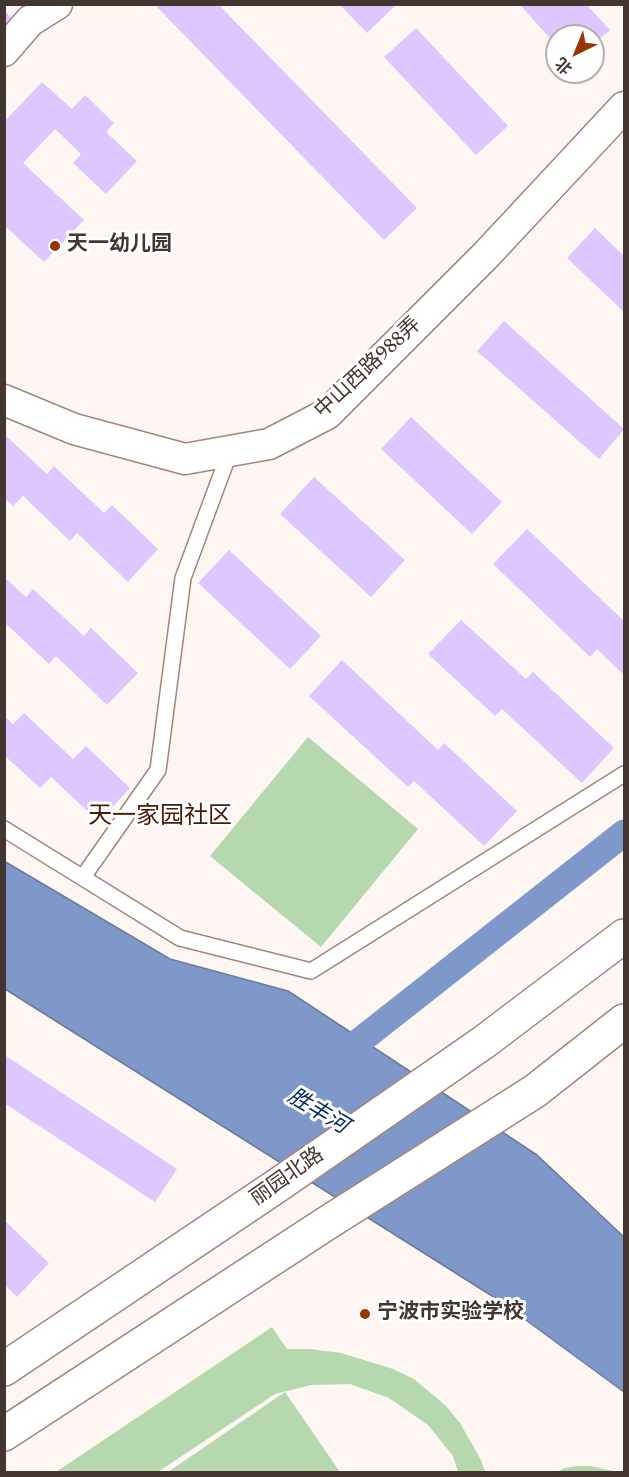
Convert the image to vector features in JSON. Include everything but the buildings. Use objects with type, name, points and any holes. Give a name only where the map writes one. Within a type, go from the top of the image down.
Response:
[{"type":"main road","name":"丽园北路","points":[[4,1369],[278,1185],[484,1041],[624,936]]},
{"type":"main road","points":[[4,1434],[535,1090],[624,1021]]},
{"type":"street","points":[[4,51],[30,21],[57,4]]},
{"type":"street","name":"中山西路988弄","points":[[4,400],[74,429],[185,459],[269,444],[327,414],[478,263],[624,107]]},
{"type":"lane","points":[[83,877],[158,770],[183,578],[230,451]]},
{"type":"lane","points":[[4,828],[180,938],[311,971],[624,774]]},
{"type":"green space","points":[[308,737],[418,829],[321,947],[210,856]]},
{"type":"green space","points":[[272,1327],[287,1349],[341,1353],[393,1369],[414,1379],[446,1406],[460,1423],[481,1460],[485,1472],[458,1472],[453,1456],[428,1425],[389,1398],[350,1384],[311,1385],[275,1394],[158,1472],[56,1472]]},
{"type":"green space","points":[[285,1392],[340,1472],[168,1472]]},
{"type":"green space","points":[[578,1466],[591,1466],[617,1472],[556,1472]]},
{"type":"water","name":"胜丰河","points":[[4,861],[170,959],[288,991],[537,1155],[624,1237],[624,1392],[500,1301],[5,989]]},
{"type":"waterway","points":[[333,1062],[624,833]]},
{"type":"place","name":"天一幼儿园","points":[[55,246]]},
{"type":"place","name":"宁波市实验学校","points":[[365,1314]]},
{"type":"district","name":"天一家园社区","points":[[160,818]]}]
